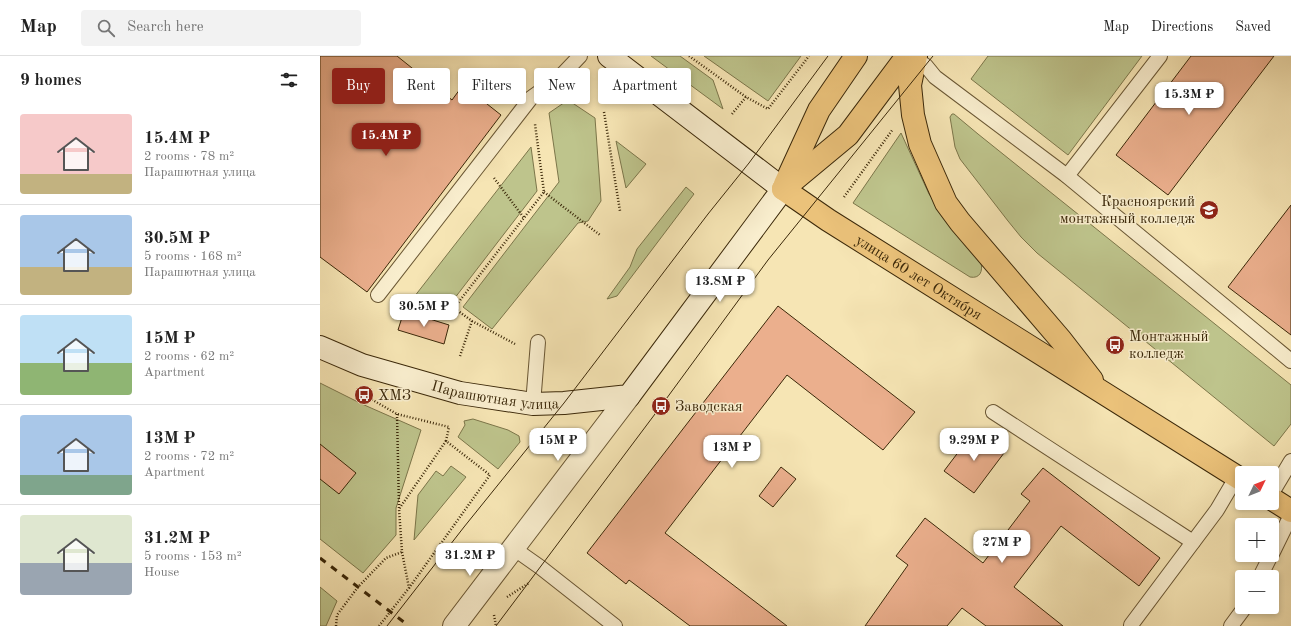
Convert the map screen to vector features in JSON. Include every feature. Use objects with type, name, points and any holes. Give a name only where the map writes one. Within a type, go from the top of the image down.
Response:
[{"type":"main road","name":"улица 60 лет Октября","points":[[609,56],[782,189],[828,220],[1235,475]]},
{"type":"main road","points":[[454,626],[629,396],[782,189],[819,110],[856,56]]},
{"type":"main road","points":[[782,189],[848,135],[913,57]]},
{"type":"main road","points":[[913,57],[910,86],[913,115],[920,144],[946,203],[960,222],[1061,340],[1100,390]]},
{"type":"main road","name":"Парашютная улица","points":[[320,347],[362,365],[460,393],[533,404],[564,403],[629,396]]},
{"type":"main road","points":[[1279,504],[1291,512]]},
{"type":"lane","points":[[378,294],[531,98],[559,78],[580,56]]},
{"type":"lane","points":[[1067,176],[1160,56]]},
{"type":"lane","points":[[913,57],[926,66],[935,77],[1067,176],[1291,361]]},
{"type":"lane","points":[[533,404],[538,342]]},
{"type":"lane","points":[[993,412],[1193,542]]},
{"type":"lane","points":[[1279,481],[1291,461]]},
{"type":"lane","points":[[1131,625],[1235,484]]},
{"type":"lane","points":[[1279,540],[1291,515]]},
{"type":"lane","points":[[513,548],[540,567],[615,626]]},
{"type":"lane","points":[[1231,626],[1240,614]]},
{"type":"path","points":[[689,56],[746,97],[768,109],[809,56]]},
{"type":"path","points":[[732,114],[746,97]]},
{"type":"path","points":[[531,98],[544,192],[600,235]]},
{"type":"path","points":[[604,112],[620,211]]},
{"type":"path","points":[[844,198],[896,125]]},
{"type":"path","points":[[481,162],[524,218]]},
{"type":"path","points":[[514,344],[472,321],[454,308],[544,192]]},
{"type":"path","points":[[460,356],[472,321]]},
{"type":"path","points":[[364,395],[397,414],[449,427],[446,441],[399,509]]},
{"type":"path","points":[[397,414],[399,509],[402,552],[409,588]]},
{"type":"path","points":[[379,626],[409,588],[490,475],[446,441]]},
{"type":"path","points":[[336,626],[337,615],[358,587],[386,558],[402,552]]},
{"type":"path","points":[[503,603],[507,597],[529,584],[553,578]]},
{"type":"path","points":[[490,620],[494,615],[496,626]]},
{"type":"green space","points":[[651,56],[680,56],[713,80],[723,109],[691,85],[691,68],[667,68]]},
{"type":"green space","points":[[704,56],[801,56],[768,101]]},
{"type":"green space","points":[[988,56],[1142,56],[1068,155],[971,79]]},
{"type":"green space","points":[[562,104],[574,104],[595,118],[601,201],[588,221],[578,223],[492,329],[463,307],[559,182],[549,113]]},
{"type":"green space","points":[[954,114],[1291,385],[1291,424],[1274,446],[1037,253],[1021,237],[960,159],[955,147],[950,117]]},
{"type":"green space","points":[[901,133],[929,194],[981,263],[982,269],[978,276],[970,277],[853,203]]},
{"type":"green space","points":[[616,141],[646,164],[626,188]]},
{"type":"green space","points":[[531,147],[537,191],[441,316],[407,306]]},
{"type":"green space","points":[[686,187],[694,194],[617,296],[607,299],[630,267],[637,249]]},
{"type":"green space","points":[[320,383],[362,404],[421,430],[396,508],[396,535],[363,573],[320,539]]},
{"type":"green space","points":[[473,419],[508,430],[519,436],[520,442],[498,469],[458,437],[465,425],[464,421]]},
{"type":"green space","points":[[451,466],[466,477],[414,540],[418,495],[436,471],[443,476]]},
{"type":"green space","points":[[320,587],[337,601],[326,626],[320,626]]},
{"type":"building","points":[[320,56],[397,56],[412,68],[393,68],[393,104],[450,104],[450,98],[452,100],[458,92],[458,104],[487,104],[501,115],[367,292],[320,257]]},
{"type":"building","points":[[1191,56],[1274,56],[1168,195],[1116,155]]},
{"type":"building","points":[[1291,205],[1291,335],[1228,287]]},
{"type":"building","points":[[778,306],[915,412],[883,450],[787,375],[665,533],[787,626],[690,626],[629,580],[626,584],[587,553]]},
{"type":"building","points":[[404,311],[449,325],[444,344],[398,330]]},
{"type":"building","points":[[975,430],[1004,453],[974,493],[944,471]]},
{"type":"building","points":[[320,444],[356,473],[339,494],[320,479]]},
{"type":"building","points":[[781,467],[796,479],[773,507],[759,496]]},
{"type":"building","points":[[1043,468],[1160,558],[1139,586],[1061,526],[1014,587],[1063,626],[986,626],[962,608],[947,626],[865,626],[908,565],[896,556],[925,518],[983,563],[1030,501],[1021,494]]},
{"type":"tram line","points":[[387,626],[464,527],[564,403],[708,214],[749,163],[828,56]]},
{"type":"tram line","points":[[496,626],[661,406],[768,260],[933,56]]},
{"type":"railway","points":[[320,558],[409,626]]},
{"type":"place","name":"Красноярский монтажный колледж","points":[[1209,210]]},
{"type":"place","name":"Монтажный колледж","points":[[1115,345]]},
{"type":"place","name":"ХМЗ","points":[[364,395]]},
{"type":"place","name":"Заводская","points":[[661,406]]}]
